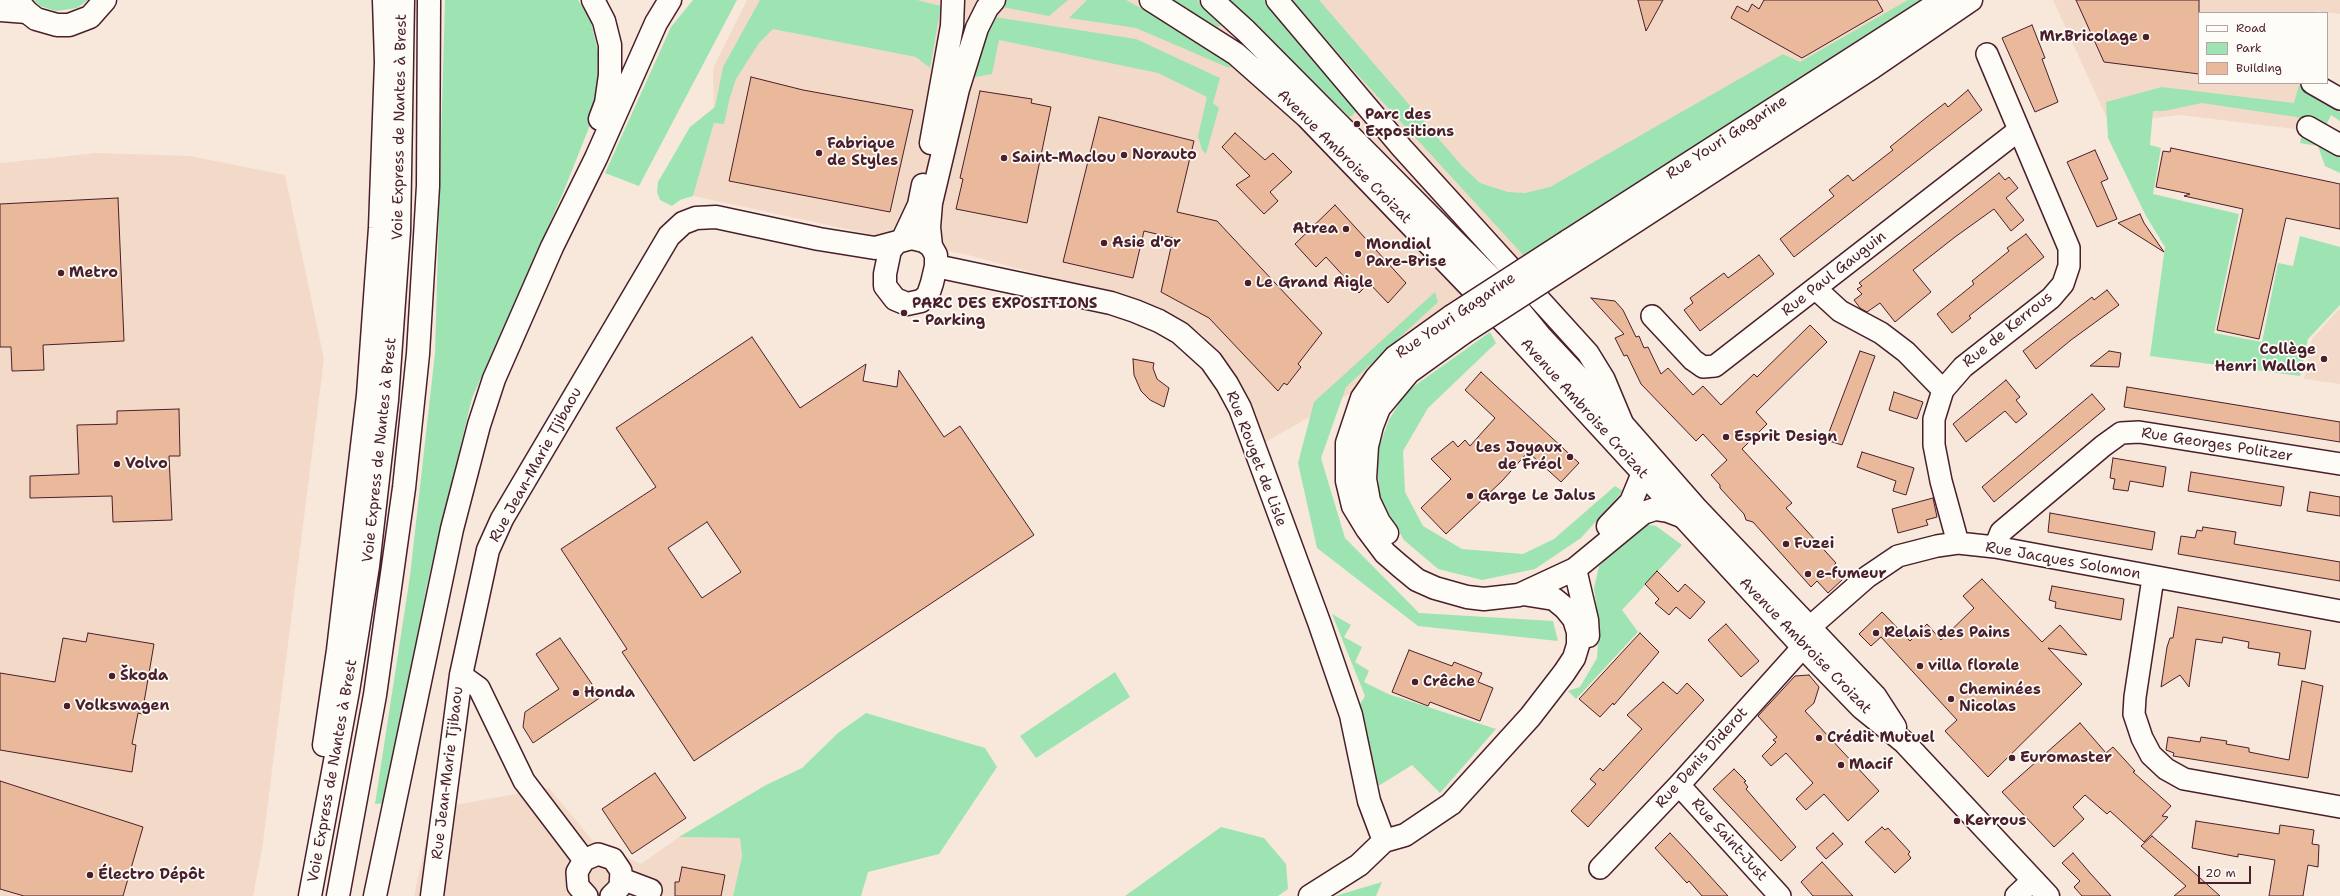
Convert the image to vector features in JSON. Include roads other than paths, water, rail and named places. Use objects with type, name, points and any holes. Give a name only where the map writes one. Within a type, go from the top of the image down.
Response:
[{"type":"main road","points":[[0,10],[22,6],[46,23],[68,25],[90,16],[105,0]]},
{"type":"main road","points":[[322,842],[316,796],[338,650],[368,396],[380,228],[386,62],[384,0]]},
{"type":"main road","name":"Voie Express de Nantes à Brest","points":[[310,896],[322,842],[368,566],[387,400],[398,231],[403,0]]},
{"type":"main road","name":"Voie Express de Nantes à Brest","points":[[338,896],[375,695],[404,488],[418,354],[428,186],[429,0]]},
{"type":"main road","points":[[552,247],[606,103],[610,75],[610,45],[604,21],[594,0]]},
{"type":"main road","points":[[375,896],[464,478],[494,379],[552,247],[596,158],[656,23],[670,0]]},
{"type":"main road","points":[[953,0],[951,31],[919,205],[900,241],[890,250],[885,274],[888,291],[895,299],[907,304],[921,301],[928,294],[934,256],[929,227],[931,203],[958,89],[977,28],[987,8],[994,0]]},
{"type":"main road","name":"Avenue Ambroise Croizat","points":[[1151,0],[1236,54],[1263,75],[1347,158],[1660,486],[1810,627],[1875,696],[1904,742]]},
{"type":"main road","name":"Avenue Ambroise Croizat","points":[[1212,0],[1246,31],[1501,288],[1540,336],[1643,448],[1645,462],[1660,486]]},
{"type":"main road","name":"Rue Youri Gagarine","points":[[1660,486],[1643,513],[1559,579],[1523,594],[1484,599],[1467,597],[1435,588],[1417,580],[1385,553],[1367,529],[1353,506],[1347,482],[1347,442],[1362,398],[1395,357],[1458,325],[1573,250],[1862,50],[1943,0]]},
{"type":"main road","name":"Rue Youri Gagarine","points":[[1573,250],[1873,67],[1970,0]]},
{"type":"main road","name":"Rue Jean-Marie Tjibaou","points":[[432,896],[461,675],[488,550],[502,519],[669,236],[684,222],[696,218],[716,217],[819,239],[875,248],[900,241]]},
{"type":"main road","points":[[900,241],[912,238],[924,241],[934,256]]},
{"type":"main road","name":"Rue Jean-Marie Tjibaou","points":[[819,239],[871,260],[885,274]]},
{"type":"main road","name":"Rue Rouget de Lisle","points":[[934,256],[1135,311],[1159,321],[1180,333],[1210,361],[1227,384],[1240,408],[1319,622],[1351,716],[1369,801],[1384,841]]},
{"type":"main road","name":"Rue Youri Gagarine","points":[[1458,325],[1409,372],[1379,408],[1367,446],[1365,479],[1369,501],[1379,522],[1408,557],[1423,569],[1439,577],[1469,586],[1500,585],[1559,579],[1595,538],[1631,502],[1660,486]]},
{"type":"main road","points":[[1660,486],[1668,510],[1689,512]]},
{"type":"main road","name":"Avenue Ambroise Croizat","points":[[1689,512],[1747,586],[1803,648],[1862,708],[1904,742],[2048,896]]},
{"type":"main road","points":[[1530,717],[1572,679],[1582,665],[1589,642],[1587,620],[1559,579]]},
{"type":"main road","points":[[1310,896],[1359,865],[1384,841],[1405,835],[1451,804],[1530,717],[1574,658],[1578,645],[1578,632],[1574,619],[1566,608],[1559,579]]},
{"type":"street","points":[[1277,0],[1412,159],[1588,352],[1604,379],[1624,426]]},
{"type":"street","name":"Rue de Kerrous","points":[[1958,543],[1941,481],[1934,445],[1934,419],[1943,390],[1963,367],[2051,298],[2062,284],[2069,266],[2069,248],[1987,54]]},
{"type":"street","points":[[2314,84],[2340,99]]},
{"type":"street","points":[[2308,127],[2340,145]]},
{"type":"street","name":"Rue Paul Gauguin","points":[[1652,316],[1693,360],[1703,367],[1715,366],[2019,130]]},
{"type":"street","points":[[1816,289],[1840,311],[1881,333],[1906,352],[1943,390]]},
{"type":"street","name":"Rue Georges Politzer","points":[[1995,547],[2001,532],[2103,446],[2121,433],[2139,432],[2340,464]]},
{"type":"street","name":"Rue Jacques Solomon","points":[[1810,627],[1867,577],[1898,556],[1937,546],[1958,543],[1995,547],[2154,578],[2340,611]]},
{"type":"street","points":[[2154,578],[2135,697],[2134,714],[2142,738],[2151,754],[2166,769],[2184,779],[2340,807]]},
{"type":"street","points":[[1747,586],[1775,603],[1797,627],[1810,627],[1803,648],[1816,648],[1847,681],[1875,696]]},
{"type":"street","name":"Rue Denis Diderot","points":[[1600,868],[1679,785],[1803,648]]},
{"type":"street","points":[[461,675],[479,688],[524,782],[584,860]]},
{"type":"street","name":"Rue Saint-Just","points":[[1679,785],[1780,896]]},
{"type":"street","points":[[587,896],[578,886],[576,872],[584,860],[598,854],[613,858],[621,871],[616,887],[651,890]]},
{"type":"street","points":[[2016,896],[2033,880]]},
{"type":"place","name":"Mr.Bricolage","points":[[2146,37]]},
{"type":"place","name":"Parc des Expositions","points":[[1357,124]]},
{"type":"place","name":"Fabrique de Styles","points":[[819,153]]},
{"type":"place","name":"Norauto","points":[[1124,155]]},
{"type":"place","name":"Saint-Maclou","points":[[1004,158]]},
{"type":"place","name":"Atrea","points":[[1346,229]]},
{"type":"place","name":"Asie d'or","points":[[1104,243]]},
{"type":"place","name":"Mondial Pare-Brise","points":[[1358,254]]},
{"type":"place","name":"Metro","points":[[61,273]]},
{"type":"place","name":"Le Grand Aigle","points":[[1248,283]]},
{"type":"place","name":"PARC DES EXPOSITIONS - Parking","points":[[904,313]]},
{"type":"place","name":"Collège Henri Wallon","points":[[2324,359]]},
{"type":"place","name":"Esprit Design","points":[[1726,437]]},
{"type":"place","name":"Les Joyaux de Fréol","points":[[1570,457]]},
{"type":"place","name":"Volvo","points":[[117,464]]},
{"type":"place","name":"Garge Le Jalus","points":[[1470,496]]},
{"type":"place","name":"Fuzei","points":[[1786,544]]},
{"type":"place","name":"e-fumeur","points":[[1808,574]]},
{"type":"place","name":"Relais des Pains","points":[[1876,633]]},
{"type":"place","name":"villa florale","points":[[1920,666]]},
{"type":"place","name":"Škoda","points":[[112,676]]},
{"type":"place","name":"Crêche","points":[[1415,682]]},
{"type":"place","name":"Honda","points":[[576,693]]},
{"type":"place","name":"Cheminées Nicolas","points":[[1951,699]]},
{"type":"place","name":"Volkswagen","points":[[67,706]]},
{"type":"place","name":"Crédit Mutuel","points":[[1819,738]]},
{"type":"place","name":"Euromaster","points":[[2012,758]]},
{"type":"place","name":"Macif","points":[[1841,765]]},
{"type":"place","name":"Kerrous","points":[[1957,821]]},
{"type":"place","name":"Électro Dépôt","points":[[90,875]]}]
